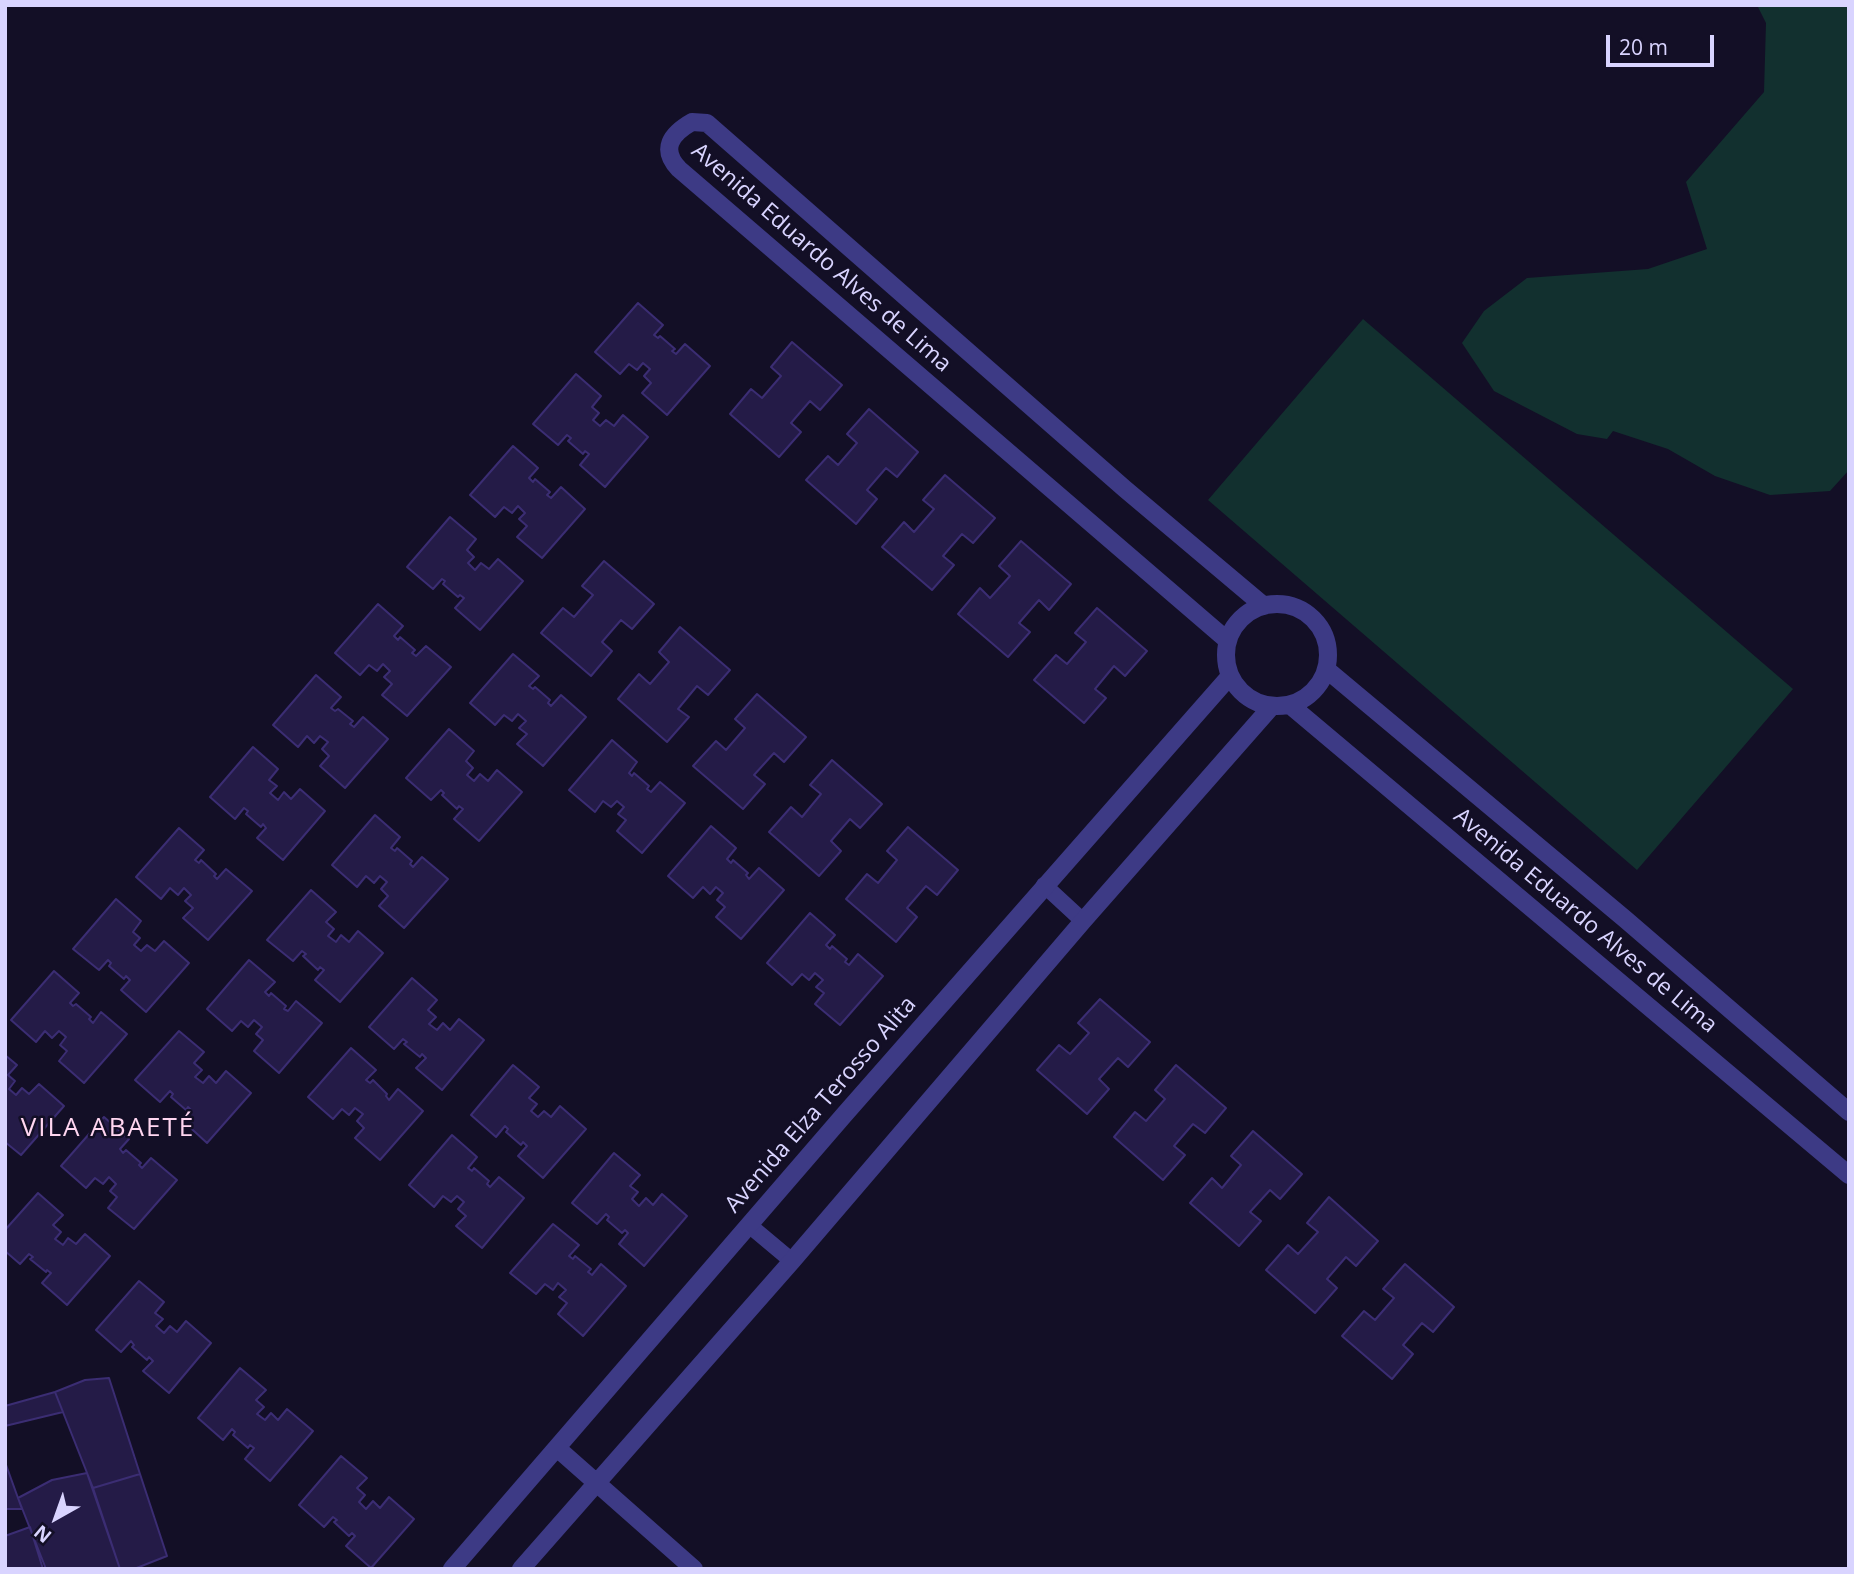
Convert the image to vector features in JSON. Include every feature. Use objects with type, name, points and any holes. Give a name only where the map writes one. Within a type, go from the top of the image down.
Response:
[{"type":"street","name":"Avenida Eduardo Alves de Lima","points":[[1228,641],[679,169],[669,153],[673,138],[692,122],[708,123],[1125,489],[1264,606]]},
{"type":"street","points":[[1282,605],[1299,609],[1313,620],[1324,634],[1328,651],[1326,669],[1319,685],[1306,697],[1281,705],[1255,701],[1241,691],[1230,676],[1226,659],[1228,641],[1235,625],[1248,613],[1264,606],[1282,605]]},
{"type":"street","name":"Avenida Eduardo Alves de Lima","points":[[1326,669],[1625,919],[1849,1112]]},
{"type":"street","name":"Avenida Elza Terosso Alita","points":[[452,1569],[1044,886],[1230,676]]},
{"type":"street","name":"Avenida Eduardo Alves de Lima","points":[[1281,705],[1849,1175]]},
{"type":"street","points":[[521,1569],[792,1261],[1083,921],[1281,705]]},
{"type":"street","points":[[557,1448],[694,1569]]},
{"type":"lane","points":[[1044,886],[1083,921]]},
{"type":"lane","points":[[749,1225],[792,1261]]},
{"type":"green space","points":[[1757,5],[1849,5],[1849,470],[1830,491],[1770,495],[1715,476],[1668,449],[1613,431],[1607,439],[1577,434],[1494,391],[1462,343],[1484,311],[1527,278],[1648,269],[1707,249],[1686,182],[1764,92],[1766,23]]},
{"type":"green space","points":[[1363,319],[1793,689],[1637,870],[1208,500]]},
{"type":"building","points":[[638,303],[663,325],[654,335],[658,338],[660,336],[675,349],[672,351],[676,354],[685,344],[710,366],[667,415],[642,393],[651,383],[644,376],[650,369],[643,363],[637,370],[629,364],[620,374],[595,352]]},
{"type":"building","points":[[792,342],[842,385],[820,410],[810,401],[791,423],[801,432],[779,457],[730,414],[751,389],[762,398],[781,376],[771,367]]},
{"type":"building","points":[[576,374],[601,396],[592,407],[599,413],[593,420],[600,426],[606,420],[614,426],[623,415],[648,437],[605,487],[580,465],[589,454],[585,451],[583,454],[568,441],[571,438],[567,435],[558,445],[533,424]]},
{"type":"building","points":[[869,409],[918,452],[897,477],[886,468],[867,490],[877,499],[856,524],[806,480],[828,456],[838,465],[857,443],[847,434]]},
{"type":"building","points":[[513,446],[538,468],[529,478],[533,482],[535,479],[550,492],[547,495],[551,498],[561,487],[585,509],[542,558],[517,537],[527,526],[519,519],[525,513],[518,506],[512,513],[504,507],[495,517],[470,495]]},
{"type":"building","points":[[945,475],[995,518],[973,543],[962,534],[943,556],[954,565],[932,590],[882,547],[904,522],[914,532],[934,509],[923,500]]},
{"type":"building","points":[[450,517],[476,539],[467,550],[474,557],[468,563],[475,570],[481,563],[489,569],[498,559],[523,581],[480,630],[455,608],[464,598],[460,595],[458,597],[443,584],[445,581],[442,579],[433,589],[407,567]]},
{"type":"building","points":[[1021,541],[1071,584],[1049,610],[1039,600],[1019,623],[1030,632],[1008,657],[958,614],[980,588],[990,598],[1010,576],[999,566]]},
{"type":"building","points":[[604,561],[654,604],[632,629],[621,620],[602,642],[612,651],[591,676],[541,633],[563,608],[574,617],[593,595],[582,586]]},
{"type":"building","points":[[378,604],[403,626],[394,636],[398,640],[400,637],[415,650],[412,653],[416,656],[426,646],[451,667],[407,716],[382,695],[392,684],[384,677],[390,671],[383,664],[377,671],[369,665],[360,675],[335,653]]},
{"type":"building","points":[[1097,608],[1147,651],[1125,676],[1114,666],[1095,689],[1106,698],[1084,723],[1034,680],[1056,655],[1067,664],[1086,642],[1075,633]]},
{"type":"building","points":[[680,627],[730,670],[708,695],[697,686],[678,709],[689,717],[667,742],[618,699],[639,674],[650,684],[669,662],[659,652]]},
{"type":"building","points":[[513,654],[539,676],[529,686],[533,689],[535,687],[550,700],[548,703],[551,706],[561,695],[586,717],[543,766],[517,744],[527,734],[519,728],[526,721],[518,714],[512,721],[504,715],[495,725],[470,703]]},
{"type":"building","points":[[316,675],[341,697],[331,708],[335,711],[338,709],[353,721],[350,724],[354,727],[363,717],[388,739],[345,788],[320,766],[329,756],[322,749],[328,742],[320,736],[314,743],[307,736],[298,747],[273,725]]},
{"type":"building","points":[[757,694],[806,737],[784,762],[774,753],[754,775],[765,784],[743,809],[693,766],[716,741],[726,750],[745,728],[735,719]]},
{"type":"building","points":[[449,729],[474,751],[466,761],[473,768],[467,775],[474,781],[480,774],[488,781],[497,770],[522,792],[479,841],[454,819],[463,809],[459,806],[457,809],[442,795],[444,793],[441,790],[431,800],[406,778]]},
{"type":"building","points":[[612,740],[637,762],[629,773],[632,776],[634,773],[649,786],[647,789],[651,792],[660,782],[685,803],[642,853],[617,831],[626,820],[618,814],[624,807],[617,801],[611,807],[603,801],[595,812],[569,790]]},
{"type":"building","points":[[253,747],[278,769],[269,780],[277,786],[270,793],[278,800],[284,792],[291,799],[300,789],[325,811],[283,860],[257,838],[266,828],[246,814],[248,811],[244,808],[235,819],[210,797]]},
{"type":"building","points":[[832,760],[882,804],[860,828],[850,819],[831,841],[841,851],[819,876],[769,832],[791,807],[802,817],[821,794],[810,785]]},
{"type":"building","points":[[375,815],[400,837],[391,848],[395,851],[397,848],[412,861],[410,864],[413,867],[422,857],[448,879],[404,928],[379,906],[388,896],[381,889],[387,882],[380,876],[374,883],[366,876],[357,887],[332,865]]},
{"type":"building","points":[[711,826],[736,848],[727,859],[731,863],[733,860],[748,873],[746,875],[749,879],[759,868],[784,890],[741,939],[716,917],[725,907],[717,900],[723,893],[716,887],[710,894],[703,887],[693,898],[668,876]]},
{"type":"building","points":[[908,827],[958,870],[937,895],[926,886],[907,908],[917,917],[896,942],[846,899],[867,874],[878,883],[897,860],[887,851]]},
{"type":"building","points":[[179,828],[204,850],[195,860],[199,863],[201,860],[216,874],[214,876],[217,879],[226,869],[252,891],[208,940],[183,918],[193,908],[185,901],[191,895],[184,888],[178,895],[170,888],[161,899],[136,877]]},
{"type":"building","points":[[311,890],[336,912],[326,922],[334,929],[328,936],[336,942],[341,935],[349,942],[358,931],[383,953],[340,1002],[315,980],[324,970],[320,967],[318,970],[303,956],[306,954],[302,951],[293,961],[267,940]]},
{"type":"building","points":[[116,899],[141,921],[133,932],[140,938],[134,945],[141,951],[147,945],[155,951],[164,941],[189,963],[146,1012],[121,990],[130,980],[126,976],[124,979],[109,966],[111,963],[108,960],[99,970],[73,949]]},
{"type":"building","points":[[810,913],[835,935],[826,945],[830,949],[832,946],[847,959],[845,962],[849,965],[858,954],[883,976],[840,1025],[815,1004],[824,993],[816,987],[823,980],[815,973],[809,980],[802,974],[792,985],[767,963]]},
{"type":"building","points":[[249,960],[275,982],[265,992],[269,996],[271,993],[286,1006],[284,1009],[288,1011],[296,1001],[322,1023],[279,1073],[254,1051],[263,1040],[256,1034],[262,1027],[254,1020],[248,1027],[241,1021],[232,1031],[207,1009]]},
{"type":"building","points":[[54,971],[79,993],[70,1003],[73,1006],[76,1004],[91,1017],[89,1019],[93,1023],[101,1012],[127,1034],[84,1083],[59,1061],[67,1051],[60,1045],[66,1037],[59,1031],[52,1038],[45,1031],[36,1042],[11,1020]]},
{"type":"building","points":[[412,978],[437,1000],[428,1010],[436,1017],[429,1024],[437,1030],[443,1023],[450,1030],[459,1019],[484,1040],[442,1090],[416,1068],[426,1058],[422,1054],[420,1057],[404,1044],[407,1042],[403,1039],[394,1049],[369,1027]]},
{"type":"building","points":[[1100,999],[1150,1042],[1128,1067],[1118,1058],[1099,1079],[1109,1089],[1087,1114],[1037,1070],[1059,1045],[1070,1054],[1089,1033],[1078,1023]]},
{"type":"building","points":[[179,1031],[204,1052],[194,1063],[202,1070],[195,1077],[203,1083],[209,1076],[216,1083],[226,1071],[251,1093],[207,1143],[183,1121],[192,1111],[188,1107],[186,1110],[171,1097],[173,1094],[170,1091],[160,1102],[135,1080]]},
{"type":"building","points":[[351,1048],[376,1070],[366,1080],[370,1083],[373,1080],[387,1094],[389,1100],[398,1089],[423,1111],[380,1160],[355,1138],[364,1128],[357,1121],[363,1114],[355,1108],[349,1115],[342,1109],[333,1119],[308,1097]]},
{"type":"building","points":[[5,1055],[17,1065],[8,1075],[15,1081],[9,1089],[16,1095],[22,1088],[29,1094],[39,1084],[64,1106],[21,1155],[5,1142]]},
{"type":"building","points":[[513,1065],[539,1087],[529,1098],[537,1104],[531,1111],[538,1117],[544,1111],[551,1117],[560,1106],[586,1129],[543,1178],[518,1156],[527,1146],[523,1142],[521,1145],[506,1132],[508,1129],[505,1126],[496,1137],[471,1115]]},
{"type":"building","points":[[1176,1065],[1226,1108],[1205,1133],[1193,1124],[1174,1146],[1185,1155],[1163,1180],[1114,1137],[1135,1112],[1146,1121],[1165,1099],[1155,1090]]},
{"type":"building","points":[[104,1117],[129,1139],[120,1149],[123,1153],[126,1150],[141,1163],[139,1165],[142,1168],[151,1158],[177,1180],[134,1229],[108,1208],[117,1197],[110,1191],[116,1184],[109,1177],[103,1184],[95,1178],[86,1188],[61,1166]]},
{"type":"building","points":[[1253,1131],[1302,1174],[1280,1199],[1270,1190],[1250,1212],[1261,1221],[1239,1246],[1190,1203],[1212,1178],[1222,1188],[1241,1165],[1231,1156]]},
{"type":"building","points":[[452,1135],[477,1157],[468,1168],[472,1171],[474,1168],[489,1181],[487,1184],[490,1187],[499,1177],[524,1198],[482,1248],[456,1226],[466,1216],[458,1209],[464,1202],[457,1196],[451,1202],[443,1196],[434,1207],[409,1185]]},
{"type":"building","points":[[614,1153],[640,1175],[630,1186],[638,1192],[632,1199],[639,1206],[646,1198],[653,1205],[662,1194],[687,1216],[644,1266],[619,1244],[628,1233],[625,1230],[622,1233],[607,1220],[609,1217],[606,1214],[597,1224],[572,1203]]},
{"type":"building","points":[[38,1193],[63,1215],[53,1225],[61,1232],[55,1239],[63,1245],[68,1238],[76,1244],[85,1234],[110,1256],[67,1305],[42,1283],[51,1273],[30,1259],[33,1257],[29,1254],[20,1264],[5,1251],[5,1230]]},
{"type":"building","points":[[1329,1197],[1378,1241],[1356,1266],[1346,1257],[1327,1279],[1337,1288],[1315,1313],[1266,1270],[1288,1245],[1298,1254],[1318,1232],[1307,1223]]},
{"type":"building","points":[[553,1224],[579,1245],[569,1256],[573,1259],[575,1256],[591,1269],[588,1272],[592,1275],[601,1264],[626,1286],[583,1336],[558,1314],[567,1303],[559,1297],[566,1290],[558,1283],[553,1290],[545,1284],[536,1294],[510,1273]]},
{"type":"building","points":[[1405,1264],[1454,1307],[1433,1332],[1422,1323],[1403,1345],[1413,1354],[1392,1379],[1342,1336],[1364,1311],[1375,1320],[1394,1298],[1383,1289]]},
{"type":"building","points":[[139,1281],[164,1302],[155,1313],[163,1319],[156,1326],[164,1333],[170,1326],[177,1332],[186,1321],[211,1343],[169,1393],[143,1371],[153,1361],[149,1357],[147,1360],[132,1347],[134,1345],[131,1341],[121,1352],[96,1330]]},
{"type":"building","points":[[240,1368],[266,1390],[256,1400],[264,1407],[257,1414],[265,1420],[271,1413],[278,1420],[287,1409],[313,1431],[270,1481],[245,1459],[254,1448],[250,1445],[248,1448],[233,1435],[235,1432],[232,1429],[223,1440],[198,1418]]},
{"type":"building","points":[[109,1378],[140,1474],[93,1488],[55,1392],[85,1380]]},
{"type":"building","points":[[55,1392],[63,1412],[5,1426],[5,1406]]},
{"type":"building","points":[[341,1456],[367,1478],[357,1488],[365,1495],[359,1502],[366,1509],[373,1501],[380,1508],[389,1497],[414,1519],[371,1568],[346,1546],[355,1536],[352,1533],[349,1536],[334,1522],[337,1520],[333,1517],[324,1527],[299,1505]]},
{"type":"building","points":[[5,1462],[18,1498],[22,1509],[5,1509]]},
{"type":"building","points":[[87,1473],[120,1569],[46,1569],[18,1498],[52,1480]]},
{"type":"building","points":[[140,1474],[167,1556],[134,1569],[120,1569],[93,1488]]},
{"type":"building","points":[[30,1527],[43,1569],[5,1569],[5,1536]]},
{"type":"district","name":"VILA ABAETÉ","points":[[108,1129]]}]
